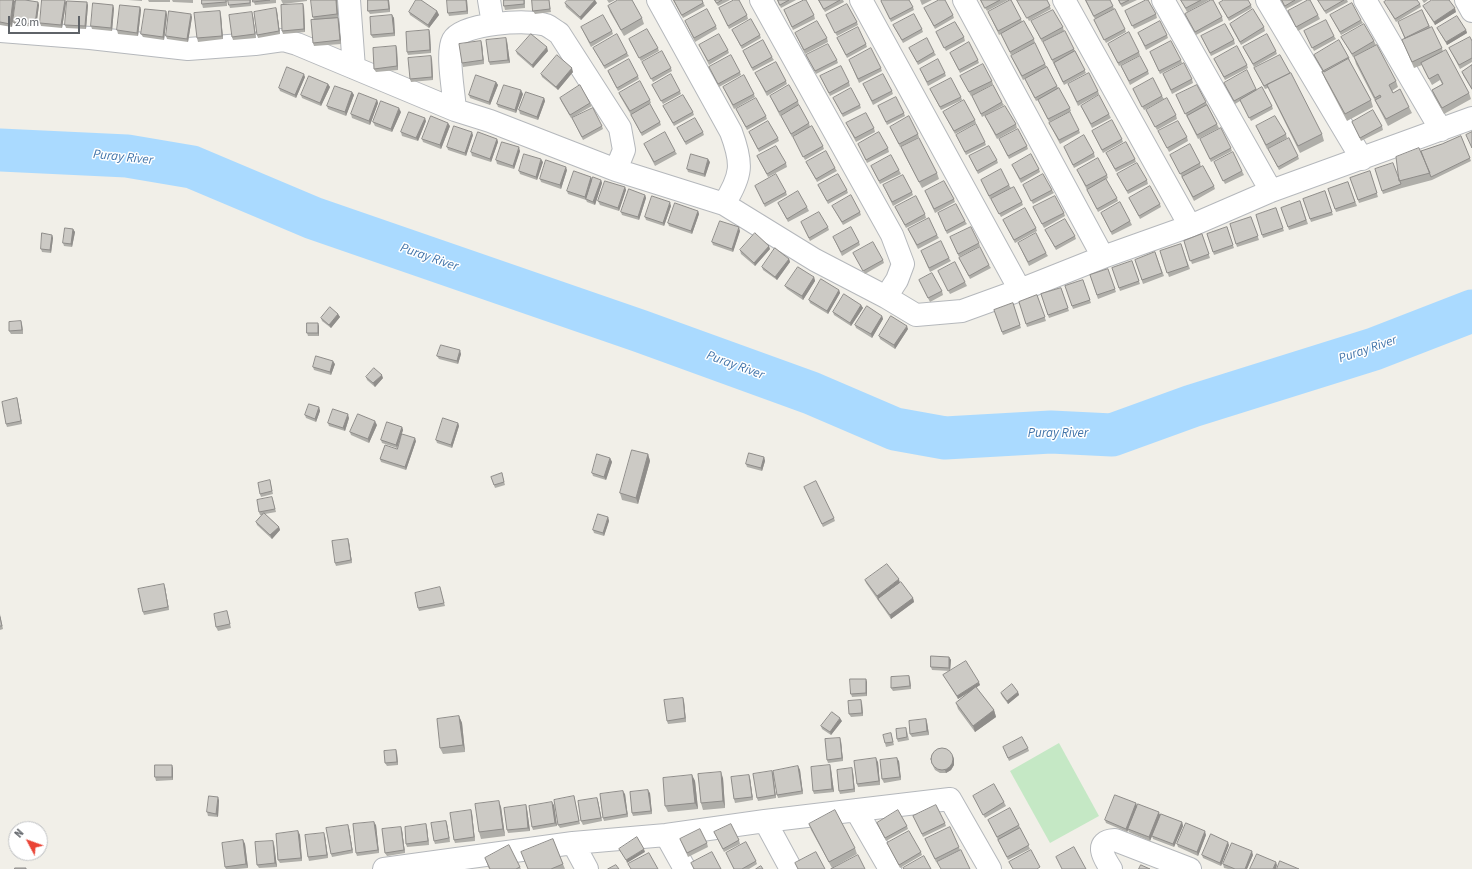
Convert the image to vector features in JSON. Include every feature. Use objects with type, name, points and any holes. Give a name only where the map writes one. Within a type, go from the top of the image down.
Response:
[{"type":"street","points":[[349,0],[354,68]]},
{"type":"street","points":[[489,0],[493,24]]},
{"type":"street","points":[[658,0],[730,132],[737,149],[740,166],[733,189],[724,204]]},
{"type":"street","points":[[760,0],[892,235],[903,264],[897,280],[886,297]]},
{"type":"street","points":[[861,0],[1020,290]]},
{"type":"street","points":[[964,0],[1103,257]]},
{"type":"street","points":[[1064,0],[1190,226]]},
{"type":"street","points":[[1163,0],[1271,191]]},
{"type":"street","points":[[1267,0],[1362,159]]},
{"type":"street","points":[[1365,0],[1441,130]]},
{"type":"street","points":[[1466,0],[1472,11]]},
{"type":"street","points":[[455,110],[449,50],[453,39],[462,33],[493,24],[522,22],[546,25],[559,33],[620,128],[624,150],[616,170]]},
{"type":"street","points":[[0,31],[90,38],[188,49],[255,44],[283,40],[297,44],[455,110],[490,121],[616,170],[724,204],[815,260],[886,297],[916,315],[962,311],[1103,257],[1190,226],[1271,191],[1472,118]]},
{"type":"street","points":[[384,869],[469,863],[573,843],[666,835],[765,821],[950,799],[990,869]]},
{"type":"street","points":[[856,810],[890,869]]},
{"type":"street","points":[[765,821],[791,869]]},
{"type":"street","points":[[666,835],[685,869]]},
{"type":"street","points":[[1111,869],[1102,853],[1104,844],[1109,840],[1115,840],[1190,869]]},
{"type":"street","points":[[573,843],[587,869]]},
{"type":"green space","points":[[1059,743],[1099,816],[1050,843],[1010,771]]},
{"type":"building","points":[[0,0],[13,0],[10,24],[0,22]]},
{"type":"building","points":[[16,0],[38,2],[35,24],[13,22]]},
{"type":"building","points":[[42,0],[65,0],[61,25],[40,23]]},
{"type":"building","points":[[202,0],[226,0],[226,2],[202,4]]},
{"type":"building","points":[[228,0],[250,0],[250,3],[229,5]]},
{"type":"building","points":[[253,0],[270,0],[253,2]]},
{"type":"building","points":[[311,0],[336,0],[337,14],[313,17]]},
{"type":"building","points":[[368,0],[388,0],[389,9],[368,11]]},
{"type":"building","points":[[416,0],[421,0],[437,11],[428,25],[409,12]]},
{"type":"building","points":[[447,0],[466,0],[467,11],[448,13]]},
{"type":"building","points":[[504,0],[524,0],[524,4],[504,6]]},
{"type":"building","points":[[532,0],[549,0],[550,9],[533,11]]},
{"type":"building","points":[[568,0],[595,0],[580,17],[565,3]]},
{"type":"building","points":[[618,0],[632,0],[642,18],[621,30],[608,6]]},
{"type":"building","points":[[674,0],[702,0],[703,3],[682,15]]},
{"type":"building","points":[[715,0],[722,0],[717,3]]},
{"type":"building","points":[[734,0],[739,0],[747,15],[728,26],[719,8]]},
{"type":"building","points":[[778,0],[789,0],[780,5]]},
{"type":"building","points":[[806,0],[814,15],[792,27],[784,10]]},
{"type":"building","points":[[819,0],[840,0],[824,9]]},
{"type":"building","points":[[909,0],[913,7],[890,19],[881,1]]},
{"type":"building","points":[[939,0],[945,0],[953,15],[934,26],[924,8]]},
{"type":"building","points":[[981,0],[1000,0],[985,8]]},
{"type":"building","points":[[1010,0],[1021,19],[998,31],[988,12]]},
{"type":"building","points":[[1017,0],[1047,0],[1050,6],[1027,18]]},
{"type":"building","points":[[1086,0],[1110,0],[1113,6],[1094,16]]},
{"type":"building","points":[[1119,0],[1129,0],[1121,4]]},
{"type":"building","points":[[1148,0],[1156,14],[1132,26],[1125,11]]},
{"type":"building","points":[[1181,0],[1201,0],[1186,8]]},
{"type":"building","points":[[1213,0],[1222,17],[1195,32],[1185,14]]},
{"type":"building","points":[[1224,0],[1248,0],[1251,5],[1228,18],[1219,3]]},
{"type":"building","points":[[1282,0],[1295,0],[1285,6]]},
{"type":"building","points":[[1310,0],[1318,15],[1296,27],[1288,11]]},
{"type":"building","points":[[1318,0],[1344,0],[1325,11]]},
{"type":"building","points":[[1387,0],[1417,0],[1420,4],[1395,19],[1384,2]]},
{"type":"building","points":[[1432,0],[1449,0],[1455,8],[1434,22],[1423,6]]},
{"type":"building","points":[[67,1],[87,2],[85,26],[65,25]]},
{"type":"building","points":[[93,3],[113,5],[111,28],[91,26]]},
{"type":"building","points":[[1352,3],[1361,20],[1340,32],[1330,15]]},
{"type":"building","points":[[303,4],[304,29],[282,31],[281,5]]},
{"type":"building","points":[[847,4],[857,22],[835,33],[826,15]]},
{"type":"building","points":[[120,5],[140,7],[137,33],[117,30]]},
{"type":"building","points":[[276,8],[279,31],[257,35],[254,12]]},
{"type":"building","points":[[145,9],[166,11],[163,37],[141,34]]},
{"type":"building","points":[[707,9],[716,26],[694,38],[685,21]]},
{"type":"building","points":[[1115,9],[1125,29],[1104,40],[1094,20]]},
{"type":"building","points":[[1253,9],[1264,27],[1240,42],[1230,24]]},
{"type":"building","points":[[1053,10],[1063,27],[1041,39],[1031,21]]},
{"type":"building","points":[[1422,10],[1429,26],[1405,38],[1398,22]]},
{"type":"building","points":[[169,11],[191,14],[187,39],[166,36]]},
{"type":"building","points":[[220,11],[222,36],[197,38],[194,13]]},
{"type":"building","points":[[252,12],[255,34],[232,37],[229,15]]},
{"type":"building","points":[[914,14],[922,29],[902,40],[893,25]]},
{"type":"building","points":[[392,15],[394,33],[371,35],[370,17]]},
{"type":"building","points":[[603,15],[612,31],[590,43],[581,27]]},
{"type":"building","points":[[1457,16],[1466,30],[1446,42],[1437,28]]},
{"type":"building","points":[[338,18],[340,40],[313,43],[311,20]]},
{"type":"building","points":[[751,19],[760,35],[741,46],[732,30]]},
{"type":"building","points":[[1326,20],[1334,36],[1312,48],[1304,31]]},
{"type":"building","points":[[817,21],[827,38],[804,50],[795,33]]},
{"type":"building","points":[[1024,21],[1034,39],[1010,52],[1001,34]]},
{"type":"building","points":[[1160,21],[1167,35],[1145,46],[1138,33]]},
{"type":"building","points":[[955,22],[964,37],[944,48],[936,32]]},
{"type":"building","points":[[1225,24],[1234,40],[1210,53],[1201,36]]},
{"type":"building","points":[[1364,24],[1374,41],[1352,54],[1341,37]]},
{"type":"building","points":[[858,27],[866,44],[846,55],[837,38]]},
{"type":"building","points":[[1432,27],[1442,48],[1412,62],[1402,40]]},
{"type":"building","points":[[647,29],[658,48],[639,58],[629,39]]},
{"type":"building","points":[[429,30],[430,50],[407,52],[406,32]]},
{"type":"building","points":[[1065,31],[1074,49],[1052,60],[1043,42]]},
{"type":"building","points":[[1129,32],[1139,52],[1118,63],[1108,44]]},
{"type":"building","points":[[531,34],[547,47],[532,65],[516,51]]},
{"type":"building","points":[[617,34],[627,53],[604,66],[593,48]]},
{"type":"building","points":[[719,34],[728,50],[708,61],[699,45]]},
{"type":"building","points":[[1267,34],[1276,51],[1253,64],[1243,47]]},
{"type":"building","points":[[1470,37],[1472,41],[1472,58],[1459,65],[1449,48]]},
{"type":"building","points":[[506,38],[508,60],[489,62],[486,40]]},
{"type":"building","points":[[927,38],[934,52],[917,62],[909,48]]},
{"type":"building","points":[[763,40],[772,57],[752,68],[743,51]]},
{"type":"building","points":[[1339,40],[1349,58],[1324,72],[1314,55]]},
{"type":"building","points":[[481,41],[483,60],[462,63],[459,44]]},
{"type":"building","points":[[1171,41],[1181,60],[1159,71],[1150,52]]},
{"type":"building","points":[[969,42],[978,60],[959,70],[950,53]]},
{"type":"building","points":[[1035,43],[1045,64],[1022,76],[1011,56]]},
{"type":"building","points":[[828,44],[837,60],[815,71],[806,55]]},
{"type":"building","points":[[1377,45],[1396,81],[1389,85],[1393,93],[1400,89],[1409,107],[1386,119],[1375,100],[1381,97],[1380,95],[1375,98],[1354,57]]},
{"type":"building","points":[[396,46],[397,66],[374,69],[373,48]]},
{"type":"building","points":[[1237,46],[1247,65],[1224,77],[1214,59]]},
{"type":"building","points":[[871,48],[881,68],[858,79],[849,60]]},
{"type":"building","points":[[1446,50],[1469,93],[1442,108],[1432,90],[1443,84],[1438,74],[1429,79],[1421,63]]},
{"type":"building","points":[[662,51],[671,68],[651,79],[642,62]]},
{"type":"building","points":[[1075,51],[1085,70],[1063,82],[1054,63]]},
{"type":"building","points":[[557,55],[572,68],[556,87],[541,74]]},
{"type":"building","points":[[731,55],[740,72],[718,84],[709,67]]},
{"type":"building","points":[[1280,55],[1290,73],[1264,86],[1254,68]]},
{"type":"building","points":[[431,56],[432,77],[410,79],[408,58]]},
{"type":"building","points":[[1140,56],[1148,71],[1129,81],[1121,66]]},
{"type":"building","points":[[1348,58],[1371,100],[1345,114],[1322,72]]},
{"type":"building","points":[[629,59],[638,76],[617,88],[608,71]]},
{"type":"building","points":[[938,59],[945,73],[927,82],[920,69]]},
{"type":"building","points":[[776,62],[786,81],[766,92],[755,73]]},
{"type":"building","points":[[1184,63],[1192,79],[1171,90],[1163,74]]},
{"type":"building","points":[[983,64],[992,81],[969,92],[960,76]]},
{"type":"building","points":[[1472,65],[1472,89],[1462,72]]},
{"type":"building","points":[[841,66],[849,82],[829,93],[820,76]]},
{"type":"building","points":[[287,67],[304,74],[295,95],[279,88]]},
{"type":"building","points":[[1047,67],[1057,86],[1035,98],[1025,79]]},
{"type":"building","points":[[1247,70],[1256,89],[1234,101],[1224,83]]},
{"type":"building","points":[[1089,73],[1098,91],[1077,102],[1068,84]]},
{"type":"building","points":[[1291,73],[1322,134],[1298,146],[1267,85]]},
{"type":"building","points":[[671,74],[680,91],[661,101],[652,85]]},
{"type":"building","points":[[883,74],[892,91],[872,101],[863,84]]},
{"type":"building","points":[[476,75],[496,82],[489,102],[469,95]]},
{"type":"building","points":[[744,75],[754,94],[733,105],[723,87]]},
{"type":"building","points":[[309,76],[328,84],[320,103],[301,95]]},
{"type":"building","points":[[951,78],[961,97],[940,107],[930,89]]},
{"type":"building","points":[[1153,78],[1162,96],[1142,107],[1133,89]]},
{"type":"building","points":[[640,81],[650,100],[630,111],[619,93]]},
{"type":"building","points":[[504,85],[521,90],[515,110],[497,104]]},
{"type":"building","points":[[580,85],[590,103],[570,115],[560,98]]},
{"type":"building","points":[[789,85],[798,101],[779,112],[770,96]]},
{"type":"building","points":[[993,85],[1002,102],[981,114],[972,96]]},
{"type":"building","points":[[1197,85],[1206,102],[1185,114],[1176,95]]},
{"type":"building","points":[[335,86],[352,92],[345,112],[327,106]]},
{"type":"building","points":[[1262,87],[1272,106],[1249,118],[1240,100]]},
{"type":"building","points":[[851,88],[860,105],[842,114],[833,98]]},
{"type":"building","points":[[1059,88],[1070,108],[1048,119],[1038,100]]},
{"type":"building","points":[[526,92],[544,98],[537,117],[519,110]]},
{"type":"building","points":[[359,93],[377,100],[369,121],[351,114]]},
{"type":"building","points":[[683,95],[693,112],[673,123],[663,106]]},
{"type":"building","points":[[1099,95],[1109,114],[1091,124],[1081,106]]},
{"type":"building","points":[[896,97],[904,113],[886,122],[878,106]]},
{"type":"building","points":[[756,98],[766,116],[746,127],[736,109]]},
{"type":"building","points":[[1167,98],[1176,115],[1155,127],[1146,110]]},
{"type":"building","points":[[964,100],[975,120],[954,131],[943,112]]},
{"type":"building","points":[[381,101],[399,108],[391,129],[373,122]]},
{"type":"building","points":[[650,104],[660,122],[641,133],[631,115]]},
{"type":"building","points":[[799,105],[809,123],[791,134],[781,116]]},
{"type":"building","points":[[1207,105],[1217,124],[1197,135],[1187,116]]},
{"type":"building","points":[[1005,106],[1016,124],[996,135],[985,116]]},
{"type":"building","points":[[593,108],[602,126],[582,137],[572,118]]},
{"type":"building","points":[[1373,110],[1382,126],[1360,138],[1352,122]]},
{"type":"building","points":[[409,112],[425,118],[416,138],[401,132]]},
{"type":"building","points":[[1070,112],[1079,130],[1059,140],[1049,123]]},
{"type":"building","points":[[866,113],[874,128],[855,138],[846,123]]},
{"type":"building","points":[[431,116],[448,123],[440,145],[422,139]]},
{"type":"building","points":[[909,116],[918,134],[899,144],[890,127]]},
{"type":"building","points":[[1275,116],[1286,134],[1266,145],[1256,126]]},
{"type":"building","points":[[695,118],[703,132],[685,142],[677,128]]},
{"type":"building","points":[[1112,120],[1122,139],[1102,150],[1092,131]]},
{"type":"building","points":[[768,121],[778,138],[758,149],[749,132]]},
{"type":"building","points":[[1178,121],[1187,137],[1167,148],[1158,131]]},
{"type":"building","points":[[976,124],[985,142],[965,152],[956,135]]},
{"type":"building","points":[[454,126],[472,132],[465,153],[447,147]]},
{"type":"building","points":[[812,126],[823,146],[803,157],[793,137]]},
{"type":"building","points":[[1221,128],[1231,148],[1210,159],[1200,139]]},
{"type":"building","points":[[1018,129],[1027,146],[1008,156],[999,139]]},
{"type":"building","points":[[478,132],[497,139],[490,159],[471,152]]},
{"type":"building","points":[[665,132],[675,151],[654,162],[644,144]]},
{"type":"building","points":[[879,132],[888,148],[866,160],[858,144]]},
{"type":"building","points":[[1472,132],[1472,148],[1466,135]]},
{"type":"building","points":[[1084,135],[1094,153],[1073,165],[1064,147]]},
{"type":"building","points":[[1461,136],[1470,158],[1431,177],[1421,151]]},
{"type":"building","points":[[919,138],[937,173],[919,182],[901,147]]},
{"type":"building","points":[[1289,138],[1298,156],[1278,167],[1268,149]]},
{"type":"building","points":[[502,142],[519,147],[513,166],[496,160]]},
{"type":"building","points":[[1126,142],[1135,159],[1115,169],[1106,153]]},
{"type":"building","points":[[1190,144],[1200,163],[1180,174],[1170,155]]},
{"type":"building","points":[[776,146],[786,163],[767,174],[757,156]]},
{"type":"building","points":[[989,146],[997,160],[977,171],[969,156]]},
{"type":"building","points":[[1419,148],[1430,173],[1399,181],[1396,157]]},
{"type":"building","points":[[826,151],[835,168],[816,179],[806,162]]},
{"type":"building","points":[[1233,152],[1242,171],[1223,181],[1214,162]]},
{"type":"building","points":[[524,154],[541,159],[536,177],[519,171]]},
{"type":"building","points":[[691,154],[708,159],[704,174],[687,169]]},
{"type":"building","points":[[1031,154],[1039,169],[1020,179],[1012,165]]},
{"type":"building","points":[[891,155],[899,170],[879,181],[871,166]]},
{"type":"building","points":[[1098,158],[1107,175],[1086,186],[1077,170]]},
{"type":"building","points":[[546,160],[566,167],[560,185],[540,179]]},
{"type":"building","points":[[1137,163],[1147,180],[1127,191],[1117,174]]},
{"type":"building","points":[[1393,163],[1401,184],[1382,191],[1375,169]]},
{"type":"building","points":[[1203,166],[1214,186],[1193,197],[1182,177]]},
{"type":"building","points":[[1001,169],[1009,185],[989,196],[981,180]]},
{"type":"building","points":[[574,171],[591,177],[585,197],[567,191]]},
{"type":"building","points":[[1370,171],[1377,193],[1358,200],[1350,178]]},
{"type":"building","points":[[776,174],[786,192],[764,204],[755,186]]},
{"type":"building","points":[[838,174],[847,190],[827,201],[818,185]]},
{"type":"building","points":[[1043,174],[1052,190],[1031,201],[1023,185]]},
{"type":"building","points":[[903,175],[912,192],[892,202],[883,185]]},
{"type":"building","points":[[593,177],[601,180],[593,202],[586,199]]},
{"type":"building","points":[[1106,179],[1117,198],[1097,209],[1087,190]]},
{"type":"building","points":[[605,181],[625,187],[618,208],[598,201]]},
{"type":"building","points":[[944,181],[954,199],[934,209],[925,191]]},
{"type":"building","points":[[1348,182],[1355,202],[1335,209],[1328,189]]},
{"type":"building","points":[[1150,186],[1160,204],[1139,216],[1129,198]]},
{"type":"building","points":[[1014,187],[1022,202],[999,214],[991,199]]},
{"type":"building","points":[[629,189],[645,195],[638,217],[621,212]]},
{"type":"building","points":[[798,191],[807,207],[787,219],[778,203]]},
{"type":"building","points":[[1325,191],[1332,212],[1310,219],[1303,199]]},
{"type":"building","points":[[851,195],[860,212],[842,222],[832,206]]},
{"type":"building","points":[[652,196],[670,202],[663,223],[645,217]]},
{"type":"building","points":[[916,196],[925,214],[905,225],[895,207]]},
{"type":"building","points":[[1055,196],[1064,213],[1042,224],[1033,207]]},
{"type":"building","points":[[1300,201],[1306,220],[1288,227],[1281,208]]},
{"type":"building","points":[[1120,202],[1130,221],[1111,232],[1101,213]]},
{"type":"building","points":[[675,203],[698,211],[691,231],[668,223]]},
{"type":"building","points":[[956,204],[965,221],[946,231],[938,213]]},
{"type":"building","points":[[1025,208],[1036,228],[1014,240],[1003,220]]},
{"type":"building","points":[[1276,208],[1283,228],[1262,235],[1256,215]]},
{"type":"building","points":[[819,212],[828,227],[809,238],[801,222]]},
{"type":"building","points":[[1251,217],[1258,236],[1236,244],[1230,224]]},
{"type":"building","points":[[929,218],[937,235],[917,245],[908,229]]},
{"type":"building","points":[[1065,219],[1075,236],[1055,247],[1045,230]]},
{"type":"building","points":[[720,221],[739,227],[732,249],[712,242]]},
{"type":"building","points":[[851,227],[859,242],[841,252],[833,237]]},
{"type":"building","points":[[971,227],[979,243],[958,254],[950,237]]},
{"type":"building","points":[[1227,227],[1233,245],[1213,252],[1207,234]]},
{"type":"building","points":[[65,228],[73,229],[71,244],[63,243]]},
{"type":"building","points":[[42,233],[52,235],[50,250],[41,249]]},
{"type":"building","points":[[755,233],[769,246],[754,263],[740,250]]},
{"type":"building","points":[[1036,233],[1046,253],[1028,262],[1018,243]]},
{"type":"building","points":[[1202,234],[1209,254],[1190,261],[1184,241]]},
{"type":"building","points":[[941,241],[949,258],[929,268],[921,251]]},
{"type":"building","points":[[873,242],[883,260],[863,271],[853,253]]},
{"type":"building","points":[[1181,244],[1188,266],[1167,273],[1160,251]]},
{"type":"building","points":[[980,247],[989,265],[969,276],[959,258]]},
{"type":"building","points":[[775,248],[789,259],[775,277],[762,267]]},
{"type":"building","points":[[1155,252],[1162,273],[1142,280],[1135,260]]},
{"type":"building","points":[[1132,261],[1139,281],[1119,288],[1112,268]]},
{"type":"building","points":[[955,262],[965,282],[948,291],[938,271]]},
{"type":"building","points":[[798,267],[814,277],[802,296],[785,286]]},
{"type":"building","points":[[1108,269],[1115,289],[1097,295],[1090,275]]},
{"type":"building","points":[[932,273],[942,291],[928,298],[919,280]]},
{"type":"building","points":[[821,279],[839,290],[827,311],[809,300]]},
{"type":"building","points":[[1083,280],[1090,300],[1072,306],[1065,286]]},
{"type":"building","points":[[1061,288],[1068,308],[1048,315],[1041,294]]},
{"type":"building","points":[[844,294],[861,305],[850,323],[833,312]]},
{"type":"building","points":[[1037,295],[1045,317],[1026,324],[1019,302]]},
{"type":"building","points":[[1013,303],[1020,325],[1002,332],[994,310]]},
{"type":"building","points":[[867,306],[882,316],[871,334],[855,325]]},
{"type":"building","points":[[330,307],[338,314],[329,325],[321,318]]},
{"type":"building","points":[[891,316],[907,326],[894,345],[879,336]]},
{"type":"building","points":[[21,321],[22,330],[9,331],[9,322]]},
{"type":"building","points":[[307,323],[318,323],[318,333],[307,333]]},
{"type":"building","points":[[441,345],[460,350],[457,361],[437,356]]},
{"type":"building","points":[[316,356],[333,361],[330,372],[313,367]]},
{"type":"building","points":[[374,368],[382,375],[373,383],[366,377]]},
{"type":"building","points":[[17,398],[21,421],[6,424],[2,402]]},
{"type":"building","points":[[309,404],[319,407],[315,419],[305,415]]},
{"type":"building","points":[[333,409],[348,414],[343,428],[328,423]]},
{"type":"building","points":[[358,414],[375,421],[368,439],[350,432]]},
{"type":"building","points":[[443,418],[458,423],[451,445],[436,440]]},
{"type":"building","points":[[387,422],[402,427],[396,445],[381,440]]},
{"type":"building","points":[[402,434],[415,438],[405,467],[380,459],[385,445],[397,449]]},
{"type":"building","points":[[632,450],[648,454],[636,498],[620,493]]},
{"type":"building","points":[[749,453],[764,457],[761,468],[746,464]]},
{"type":"building","points":[[597,454],[610,458],[604,477],[592,473]]},
{"type":"building","points":[[502,473],[504,482],[494,485],[491,477]]},
{"type":"building","points":[[270,480],[272,491],[260,494],[258,483]]},
{"type":"building","points":[[816,481],[834,518],[822,524],[804,487]]},
{"type":"building","points":[[272,497],[275,509],[259,512],[257,500]]},
{"type":"building","points":[[264,513],[279,527],[270,535],[256,522]]},
{"type":"building","points":[[598,514],[608,517],[603,533],[593,530]]},
{"type":"building","points":[[348,539],[351,560],[335,563],[332,541]]},
{"type":"building","points":[[887,564],[899,579],[877,596],[865,580]]},
{"type":"building","points":[[901,582],[913,598],[890,615],[878,599]]},
{"type":"building","points":[[164,584],[168,607],[143,612],[138,589]]},
{"type":"building","points":[[440,587],[444,603],[418,608],[415,593]]},
{"type":"building","points":[[227,611],[230,624],[216,627],[214,614]]},
{"type":"building","points":[[931,656],[949,657],[949,668],[931,667]]},
{"type":"building","points":[[966,661],[979,682],[957,696],[943,675]]},
{"type":"building","points":[[909,676],[910,686],[891,688],[891,677]]},
{"type":"building","points":[[850,679],[866,679],[866,693],[851,694]]},
{"type":"building","points":[[1012,684],[1018,692],[1007,701],[1001,693]]},
{"type":"building","points":[[976,687],[994,710],[973,726],[956,703]]},
{"type":"building","points":[[683,698],[685,718],[667,721],[664,700]]},
{"type":"building","points":[[861,700],[862,713],[849,714],[848,701]]},
{"type":"building","points":[[832,712],[840,718],[830,732],[821,726]]},
{"type":"building","points":[[459,716],[463,745],[440,748],[437,719]]},
{"type":"building","points":[[926,719],[927,731],[910,734],[909,721]]},
{"type":"building","points":[[906,728],[907,737],[897,739],[896,729]]},
{"type":"building","points":[[891,733],[893,742],[885,743],[883,735]]},
{"type":"building","points":[[1022,737],[1028,748],[1008,758],[1003,747]]},
{"type":"building","points":[[840,738],[842,758],[827,760],[825,739]]},
{"type":"building","points":[[942,748],[950,751],[953,759],[950,767],[942,770],[934,767],[931,759],[934,751]]},
{"type":"building","points":[[396,750],[397,762],[385,763],[384,751]]},
{"type":"building","points":[[876,758],[879,781],[857,784],[854,761]]},
{"type":"building","points":[[897,758],[900,777],[882,779],[880,760]]},
{"type":"building","points":[[155,765],[172,765],[172,777],[155,777]]},
{"type":"building","points":[[830,765],[832,789],[813,791],[811,767]]},
{"type":"building","points":[[798,766],[802,791],[777,795],[773,771]]},
{"type":"building","points":[[852,768],[854,789],[839,791],[837,770]]},
{"type":"building","points":[[772,771],[775,795],[757,798],[753,774]]},
{"type":"building","points":[[721,772],[723,801],[701,803],[698,774]]},
{"type":"building","points":[[692,775],[695,803],[665,806],[663,778]]},
{"type":"building","points":[[749,775],[752,797],[734,799],[731,777]]},
{"type":"building","points":[[994,784],[1004,802],[983,815],[973,796]]},
{"type":"building","points":[[648,790],[651,811],[632,813],[630,792]]},
{"type":"building","points":[[623,791],[627,814],[603,818],[600,794]]},
{"type":"building","points":[[1115,795],[1136,803],[1126,829],[1105,820]]},
{"type":"building","points":[[209,796],[218,797],[216,814],[207,812]]},
{"type":"building","points":[[574,796],[579,821],[558,825],[554,800]]},
{"type":"building","points":[[597,798],[601,818],[581,821],[578,801]]},
{"type":"building","points":[[499,801],[503,829],[479,832],[475,804]]},
{"type":"building","points":[[552,802],[555,823],[532,827],[529,806]]},
{"type":"building","points":[[1138,804],[1159,812],[1149,837],[1128,829]]},
{"type":"building","points":[[526,805],[528,828],[507,830],[504,808]]},
{"type":"building","points":[[936,805],[945,823],[922,834],[913,816]]},
{"type":"building","points":[[1010,808],[1019,825],[997,837],[988,820]]},
{"type":"building","points":[[471,810],[474,837],[454,840],[450,813]]},
{"type":"building","points":[[835,810],[855,848],[829,862],[809,824]]},
{"type":"building","points":[[898,810],[907,826],[885,838],[877,823]]},
{"type":"building","points":[[1161,814],[1182,822],[1173,844],[1152,836]]},
{"type":"building","points":[[446,821],[449,838],[434,841],[431,823]]},
{"type":"building","points":[[374,822],[378,850],[356,853],[353,824]]},
{"type":"building","points":[[1186,823],[1205,831],[1197,852],[1177,844]]},
{"type":"building","points":[[426,824],[428,841],[406,844],[405,827]]},
{"type":"building","points":[[731,824],[739,840],[723,849],[714,832]]},
{"type":"building","points":[[348,825],[352,850],[331,854],[326,828]]},
{"type":"building","points":[[401,827],[404,850],[385,853],[382,829]]},
{"type":"building","points":[[950,827],[959,847],[935,859],[925,839]]},
{"type":"building","points":[[1020,828],[1029,845],[1007,857],[998,840]]},
{"type":"building","points":[[700,829],[707,843],[687,853],[680,839]]},
{"type":"building","points":[[298,831],[301,858],[278,860],[276,834]]},
{"type":"building","points":[[909,831],[921,852],[899,865],[887,843]]},
{"type":"building","points":[[324,833],[327,855],[308,857],[305,835]]},
{"type":"building","points":[[1211,834],[1228,842],[1220,863],[1202,855]]},
{"type":"building","points":[[637,837],[644,849],[626,860],[619,849]]},
{"type":"building","points":[[553,839],[563,864],[551,869],[528,869],[521,852]]},
{"type":"building","points":[[243,840],[246,864],[225,867],[222,843]]},
{"type":"building","points":[[273,841],[275,863],[257,865],[255,842]]},
{"type":"building","points":[[746,842],[756,861],[742,869],[734,869],[726,853]]},
{"type":"building","points":[[1232,843],[1252,851],[1245,869],[1235,869],[1223,864]]},
{"type":"building","points":[[509,845],[520,867],[516,869],[490,869],[485,858]]},
{"type":"building","points":[[1074,847],[1086,869],[1062,869],[1056,857]]},
{"type":"building","points":[[961,850],[970,869],[941,869],[937,862]]},
{"type":"building","points":[[1031,850],[1040,867],[1037,869],[1013,869],[1009,862]]},
{"type":"building","points":[[712,852],[721,869],[694,869],[691,863]]},
{"type":"building","points":[[816,852],[825,869],[798,869],[795,863]]},
{"type":"building","points":[[649,853],[658,869],[631,869],[628,864]]},
{"type":"building","points":[[1257,854],[1276,862],[1273,869],[1250,869]]},
{"type":"building","points":[[858,855],[865,869],[831,869]]},
{"type":"building","points":[[924,856],[931,869],[903,868]]},
{"type":"building","points":[[1280,861],[1299,869],[1277,869]]},
{"type":"building","points":[[616,865],[619,869],[608,869]]},
{"type":"building","points":[[1141,865],[1150,869],[1139,869]]},
{"type":"building","points":[[761,866],[763,869],[756,869]]},
{"type":"building","points":[[26,868],[26,869],[15,869]]},
{"type":"waterway","name":"Puray River","points":[[0,150],[127,156],[192,167],[313,218],[640,331],[811,393],[895,429],[945,438],[1051,432],[1112,435],[1192,406],[1374,349],[1472,311]]}]
